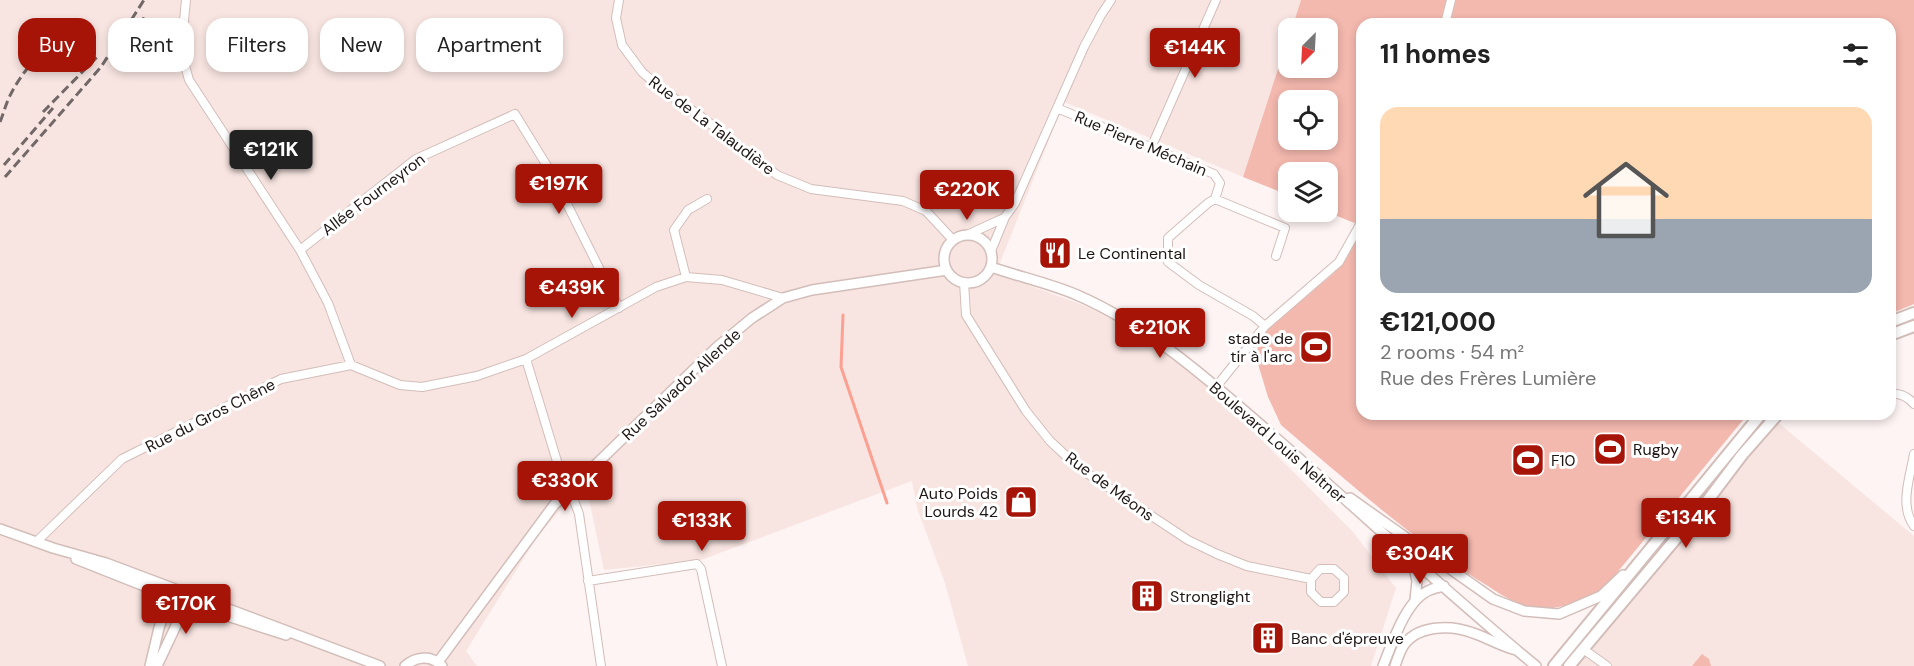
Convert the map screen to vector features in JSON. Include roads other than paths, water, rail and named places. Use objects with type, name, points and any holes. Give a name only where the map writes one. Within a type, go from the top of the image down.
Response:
[{"type":"main road","points":[[1896,320],[1914,313]]},
{"type":"main road","points":[[1896,333],[1914,326]]},
{"type":"main road","points":[[1553,666],[1756,420]]},
{"type":"main road","points":[[1570,665],[1773,420]]},
{"type":"street","points":[[186,0],[181,51],[189,80],[300,250],[328,303],[351,365],[400,385],[422,387],[477,376],[526,359],[656,287],[686,277],[722,280],[783,298]]},
{"type":"street","name":"Rue de La Talaudière","points":[[619,0],[616,18],[622,45],[642,72],[738,147],[777,175],[811,189],[903,201],[926,211],[953,240]]},
{"type":"street","points":[[1005,217],[953,240],[944,256],[951,276],[964,282],[977,281],[991,267],[992,251],[1005,217],[1015,203],[1084,47],[1111,0]]},
{"type":"street","points":[[1151,148],[1216,0]]},
{"type":"street","points":[[1446,18],[1451,0]]},
{"type":"street","name":"Rue Pierre Méchain","points":[[1057,108],[1214,174],[1220,183],[1215,199],[1168,238],[1168,262],[1199,285],[1253,316],[1265,326]]},
{"type":"street","name":"Allée Fourneyron","points":[[300,250],[416,159],[515,114],[552,174],[619,308]]},
{"type":"street","points":[[686,277],[674,230],[688,210],[707,199]]},
{"type":"street","points":[[1215,199],[1285,228],[1276,256]]},
{"type":"street","points":[[1216,387],[1265,326],[1339,262],[1356,232]]},
{"type":"street","points":[[969,234],[981,238],[992,251]]},
{"type":"street","name":"Boulevard Louis Neltner","points":[[991,267],[1036,279],[1078,296],[1118,316],[1160,342],[1216,387],[1314,472],[1413,563],[1444,586],[1536,666]]},
{"type":"street","name":"Rue Salvador Allende","points":[[440,664],[554,505],[717,347],[752,318],[783,298],[812,290],[947,270]]},
{"type":"street","name":"Rue de Méons","points":[[964,282],[965,313],[984,344],[1026,411],[1050,441],[1079,468],[1188,540],[1217,554],[1247,566],[1311,579]]},
{"type":"street","points":[[526,359],[559,468],[579,514],[601,666]]},
{"type":"street","name":"Rue du Gros Chêne","points":[[36,542],[122,459],[281,379],[351,365]]},
{"type":"street","points":[[1896,393],[1909,398],[1914,404]]},
{"type":"street","points":[[1914,454],[1906,500],[1907,514],[1914,526]]},
{"type":"street","points":[[1314,472],[1493,599],[1524,611],[1559,614],[1601,596],[1646,554]]},
{"type":"street","points":[[0,529],[53,548],[169,597],[277,633],[309,640]]},
{"type":"street","points":[[53,548],[106,563],[173,587],[380,666]]},
{"type":"street","points":[[1413,563],[1417,581],[1415,600]]},
{"type":"street","points":[[588,581],[697,564],[701,569],[722,666]]},
{"type":"street","name":"Rue de Méons","points":[[1320,569],[1334,569],[1344,578],[1344,592],[1334,602],[1321,602],[1311,592],[1311,579],[1320,569]]},
{"type":"street","points":[[1383,666],[1400,626],[1415,600],[1428,590],[1444,586]]},
{"type":"street","points":[[150,666],[159,628],[173,587]]},
{"type":"street","points":[[157,666],[191,594]]},
{"type":"street","points":[[1395,666],[1402,648],[1411,637],[1425,630],[1452,627],[1473,633],[1520,653]]},
{"type":"street","points":[[1583,649],[1606,666]]},
{"type":"street","points":[[405,666],[424,657],[440,664]]},
{"type":"waterway","points":[[843,315],[841,367],[887,503]]},
{"type":"railway","points":[[5,177],[101,67],[144,0]]},
{"type":"railway","points":[[144,18],[146,14]]},
{"type":"railway","points":[[43,112],[98,56]]},
{"type":"railway","points":[[0,122],[8,100],[25,72]]},
{"type":"railway","points":[[4,165],[53,108]]},
{"type":"place","name":"Le Continental","points":[[1055,253]]},
{"type":"place","name":"stade de tir à l'arc","points":[[1316,347]]},
{"type":"place","name":"Rugby","points":[[1610,449]]},
{"type":"place","name":"F10","points":[[1528,460]]},
{"type":"place","name":"Auto Poids Lourds 42","points":[[1021,502]]},
{"type":"place","name":"Stronglight","points":[[1147,596]]},
{"type":"place","name":"Banc d'épreuve","points":[[1268,638]]}]
